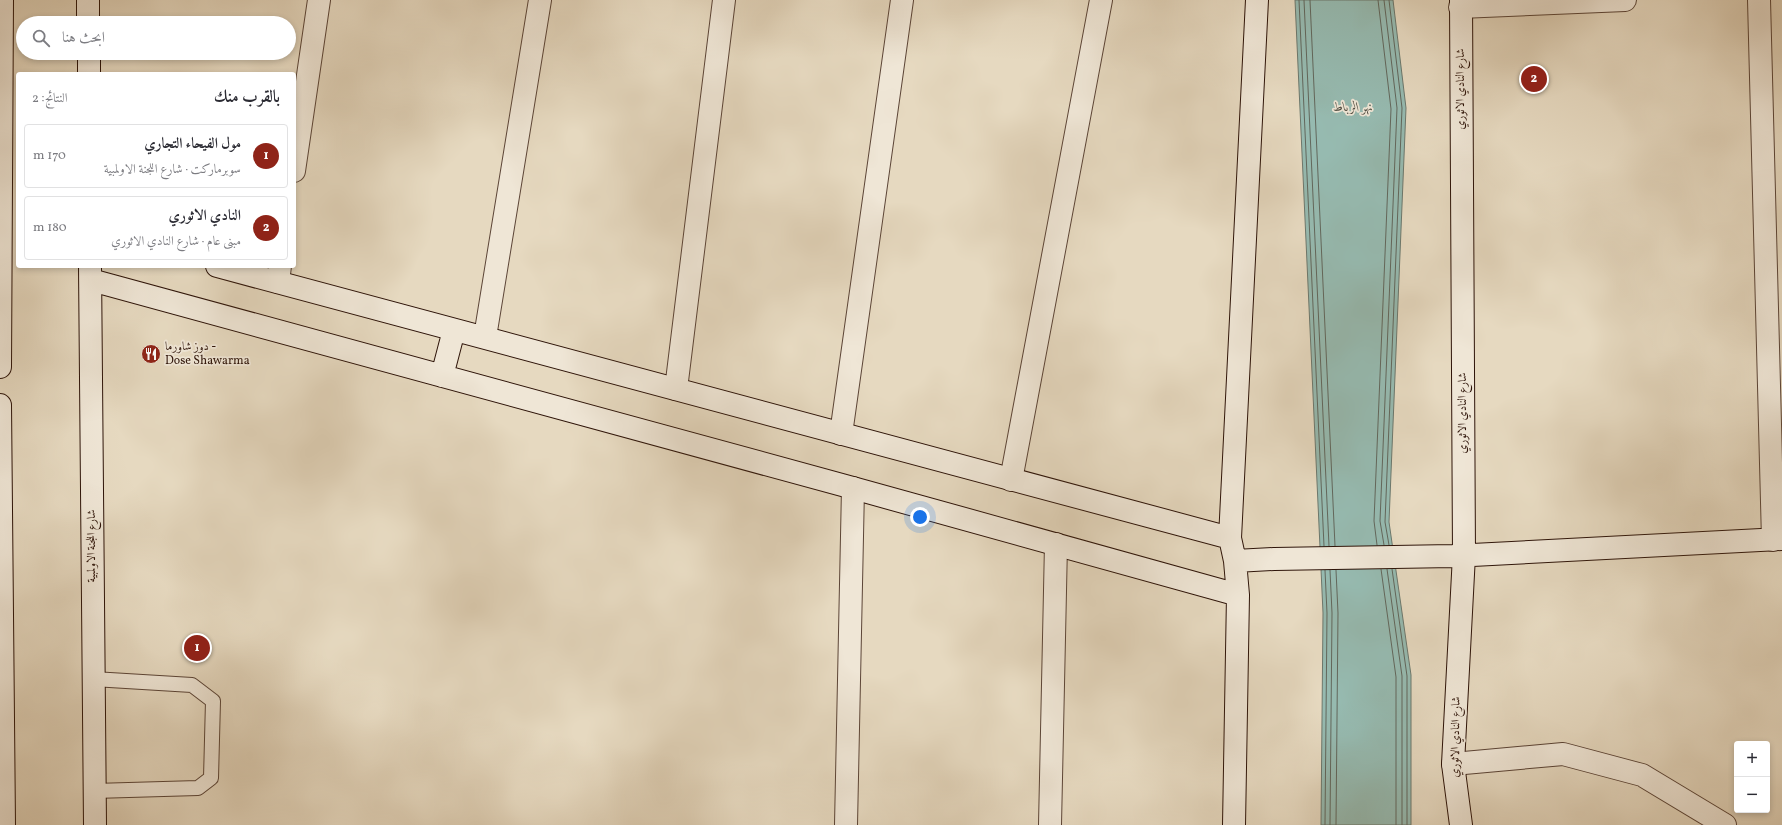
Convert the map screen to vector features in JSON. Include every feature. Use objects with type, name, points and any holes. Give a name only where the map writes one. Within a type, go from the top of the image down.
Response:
[{"type":"street","points":[[0,367],[2,0]]},
{"type":"street","points":[[88,0],[88,16]]},
{"type":"street","points":[[296,157],[319,0]]},
{"type":"street","points":[[484,338],[540,0]]},
{"type":"street","points":[[676,389],[724,0]]},
{"type":"street","points":[[841,434],[902,0]]},
{"type":"street","points":[[1011,480],[1101,0]]},
{"type":"street","points":[[1234,825],[1238,595],[1235,561],[1230,538],[1257,0]]},
{"type":"street","points":[[1460,4],[1625,0]]},
{"type":"street","points":[[1235,561],[1458,556],[1778,540],[1774,280],[1759,0]]},
{"type":"street","name":"شارع النادي الاثوري","points":[[1460,4],[1458,556],[1454,764],[1461,825]]},
{"type":"street","points":[[89,60],[89,72]]},
{"type":"street","points":[[232,268],[279,274],[454,330],[1230,538]]},
{"type":"street","points":[[90,273],[442,376],[1238,595]]},
{"type":"street","name":"شارع اللجنة الاولمبية","points":[[90,273],[95,825]]},
{"type":"street","points":[[442,376],[454,330]]},
{"type":"street","points":[[0,405],[2,784],[4,825]]},
{"type":"street","points":[[846,825],[853,488]]},
{"type":"street","points":[[1050,825],[1056,544]]},
{"type":"street","points":[[1454,764],[1563,754],[1642,775],[1725,825]]},
{"type":"lane","points":[[94,679],[192,685],[213,701],[211,778],[198,788],[94,791]]},
{"type":"water","name":"نهر الرباط","points":[[1295,0],[1393,0],[1406,108],[1389,522],[1411,675],[1411,825],[1321,825],[1323,613]]},
{"type":"place","name":"النادي الاثوري","points":[[1534,79]]},
{"type":"place","name":"دوز شاورما - Dose Shawarma","points":[[151,354]]},
{"type":"place","name":"مول الفيحاء التجاري","points":[[197,648]]}]
